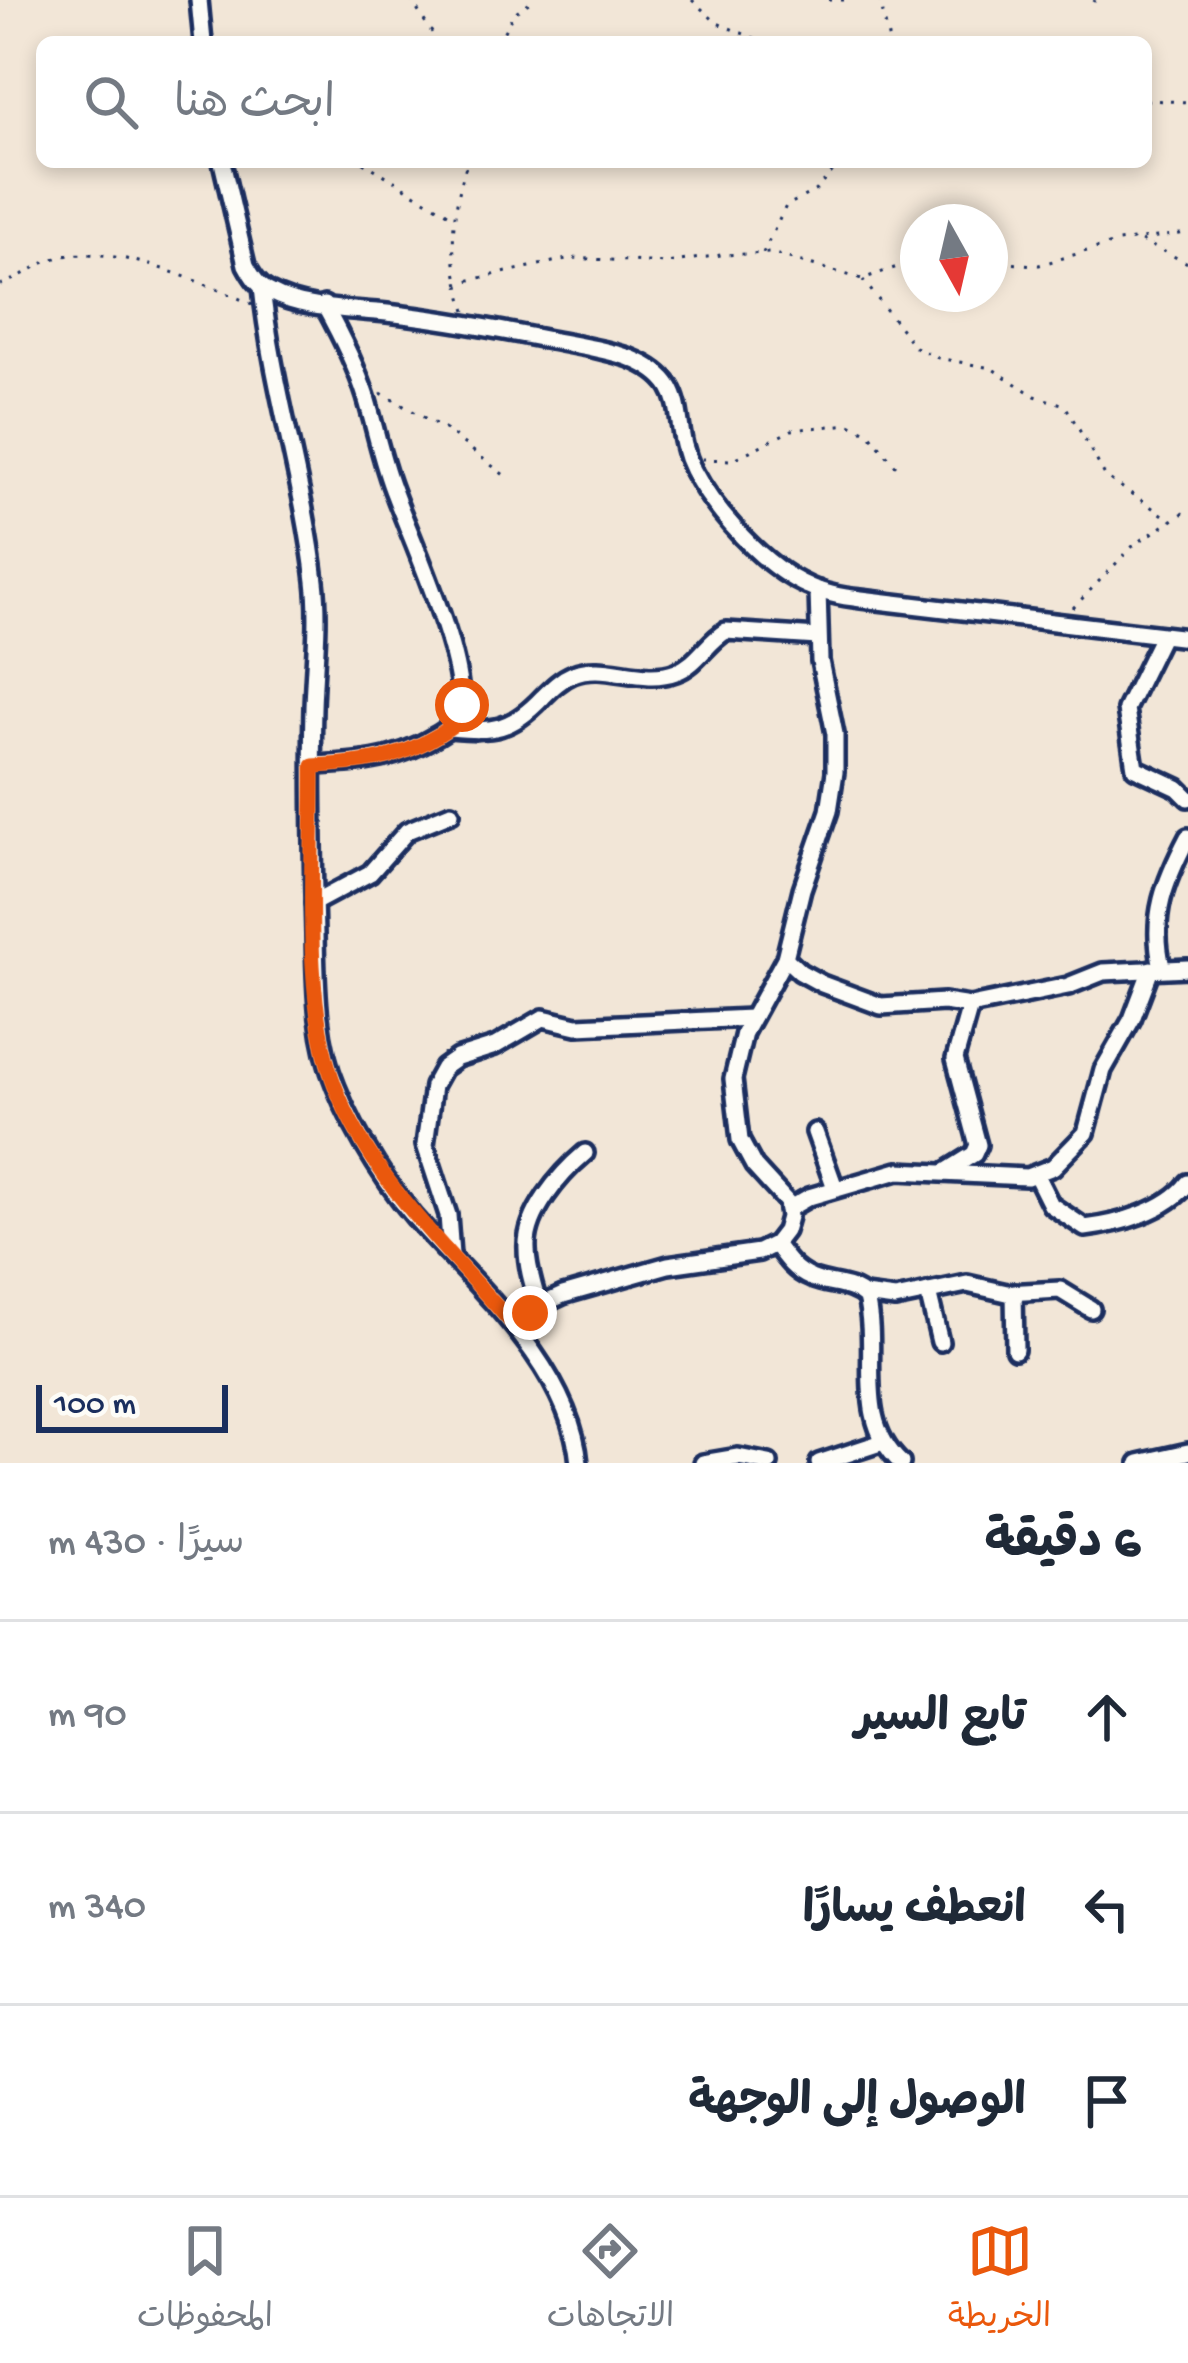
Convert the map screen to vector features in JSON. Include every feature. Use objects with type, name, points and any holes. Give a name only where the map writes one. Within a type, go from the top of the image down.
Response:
[{"type":"street","points":[[199,0],[202,36]]},
{"type":"street","points":[[223,168],[242,256],[262,287],[267,343],[316,583],[316,1002],[334,1084],[395,1190],[516,1328],[570,1416],[579,1463]]},
{"type":"street","points":[[262,287],[280,296],[470,324],[607,351],[658,373],[667,379],[677,399],[688,458],[703,485],[757,548],[795,580],[818,590],[1188,638]]},
{"type":"street","points":[[313,766],[383,760],[410,752],[450,728],[462,705],[452,652],[418,548],[389,480],[359,378],[324,304]]},
{"type":"street","points":[[516,1328],[539,1306],[563,1294],[660,1268],[729,1259],[775,1244],[785,1231],[788,1209],[748,1158],[737,1130],[733,1079],[751,1018],[785,958],[829,811],[835,772],[832,712],[818,637],[818,590]]},
{"type":"street","points":[[450,728],[482,733],[501,728],[576,672],[647,678],[675,673],[726,631],[818,637]]},
{"type":"street","points":[[1162,636],[1125,716],[1135,768],[1178,788],[1188,798]]},
{"type":"street","points":[[314,903],[370,873],[407,831],[451,813]]},
{"type":"street","points":[[788,1209],[835,1188],[898,1172],[1036,1175],[1053,1167],[1086,1133],[1103,1070],[1157,968],[1158,910],[1166,879],[1188,837]]},
{"type":"street","points":[[785,958],[811,978],[870,1004],[970,1006],[1068,986],[1103,972],[1188,967]]},
{"type":"street","points":[[945,1172],[974,1154],[978,1144],[955,1059],[970,1006]]},
{"type":"street","points":[[451,1256],[448,1214],[424,1145],[433,1086],[448,1064],[495,1046],[543,1018],[577,1026],[751,1018]]},
{"type":"street","points":[[815,1132],[835,1188]]},
{"type":"street","points":[[539,1306],[526,1247],[530,1224],[569,1166],[585,1153]]},
{"type":"street","points":[[1036,1175],[1051,1205],[1085,1228],[1142,1214],[1178,1195],[1188,1183]]},
{"type":"street","points":[[775,1244],[807,1277],[864,1295],[890,1299],[967,1283],[1014,1292],[1060,1290],[1091,1309]]},
{"type":"street","points":[[928,1292],[940,1342]]},
{"type":"street","points":[[1014,1292],[1016,1349]]},
{"type":"street","points":[[864,1295],[871,1403],[883,1442],[901,1463]]},
{"type":"street","points":[[819,1463],[883,1442]]},
{"type":"street","points":[[1139,1463],[1188,1452]]},
{"type":"street","points":[[703,1463],[738,1457],[769,1463]]},
{"type":"path","points":[[412,0],[434,36]]},
{"type":"path","points":[[501,36],[514,14],[533,0]]},
{"type":"path","points":[[692,0],[717,23],[749,36]]},
{"type":"path","points":[[829,0],[846,0]]},
{"type":"path","points":[[880,0],[888,36]]},
{"type":"path","points":[[1152,100],[1188,102]]},
{"type":"path","points":[[373,168],[453,216]]},
{"type":"path","points":[[465,168],[451,245],[470,324]]},
{"type":"path","points":[[764,253],[786,206],[816,190],[836,168]]},
{"type":"path","points":[[1008,263],[1039,265],[1106,245],[1188,233]]},
{"type":"path","points":[[1140,241],[1188,263]]},
{"type":"path","points":[[457,283],[571,258],[666,263],[764,253],[796,257],[862,278],[915,346],[938,358],[991,368],[1035,396],[1065,405],[1106,477],[1171,520]]},
{"type":"path","points":[[0,285],[60,256],[88,254],[162,270],[265,309]]},
{"type":"path","points":[[862,278],[900,266]]},
{"type":"path","points":[[359,378],[446,430],[504,475]]},
{"type":"path","points":[[688,458],[732,460],[790,430],[850,424],[869,433],[899,470]]},
{"type":"path","points":[[1060,624],[1109,567],[1188,510]]},
{"type":"route","points":[[462,705],[456,723],[410,752],[383,760],[313,766],[316,1002],[334,1084],[395,1190],[425,1230],[482,1286],[516,1328],[530,1313]]}]
